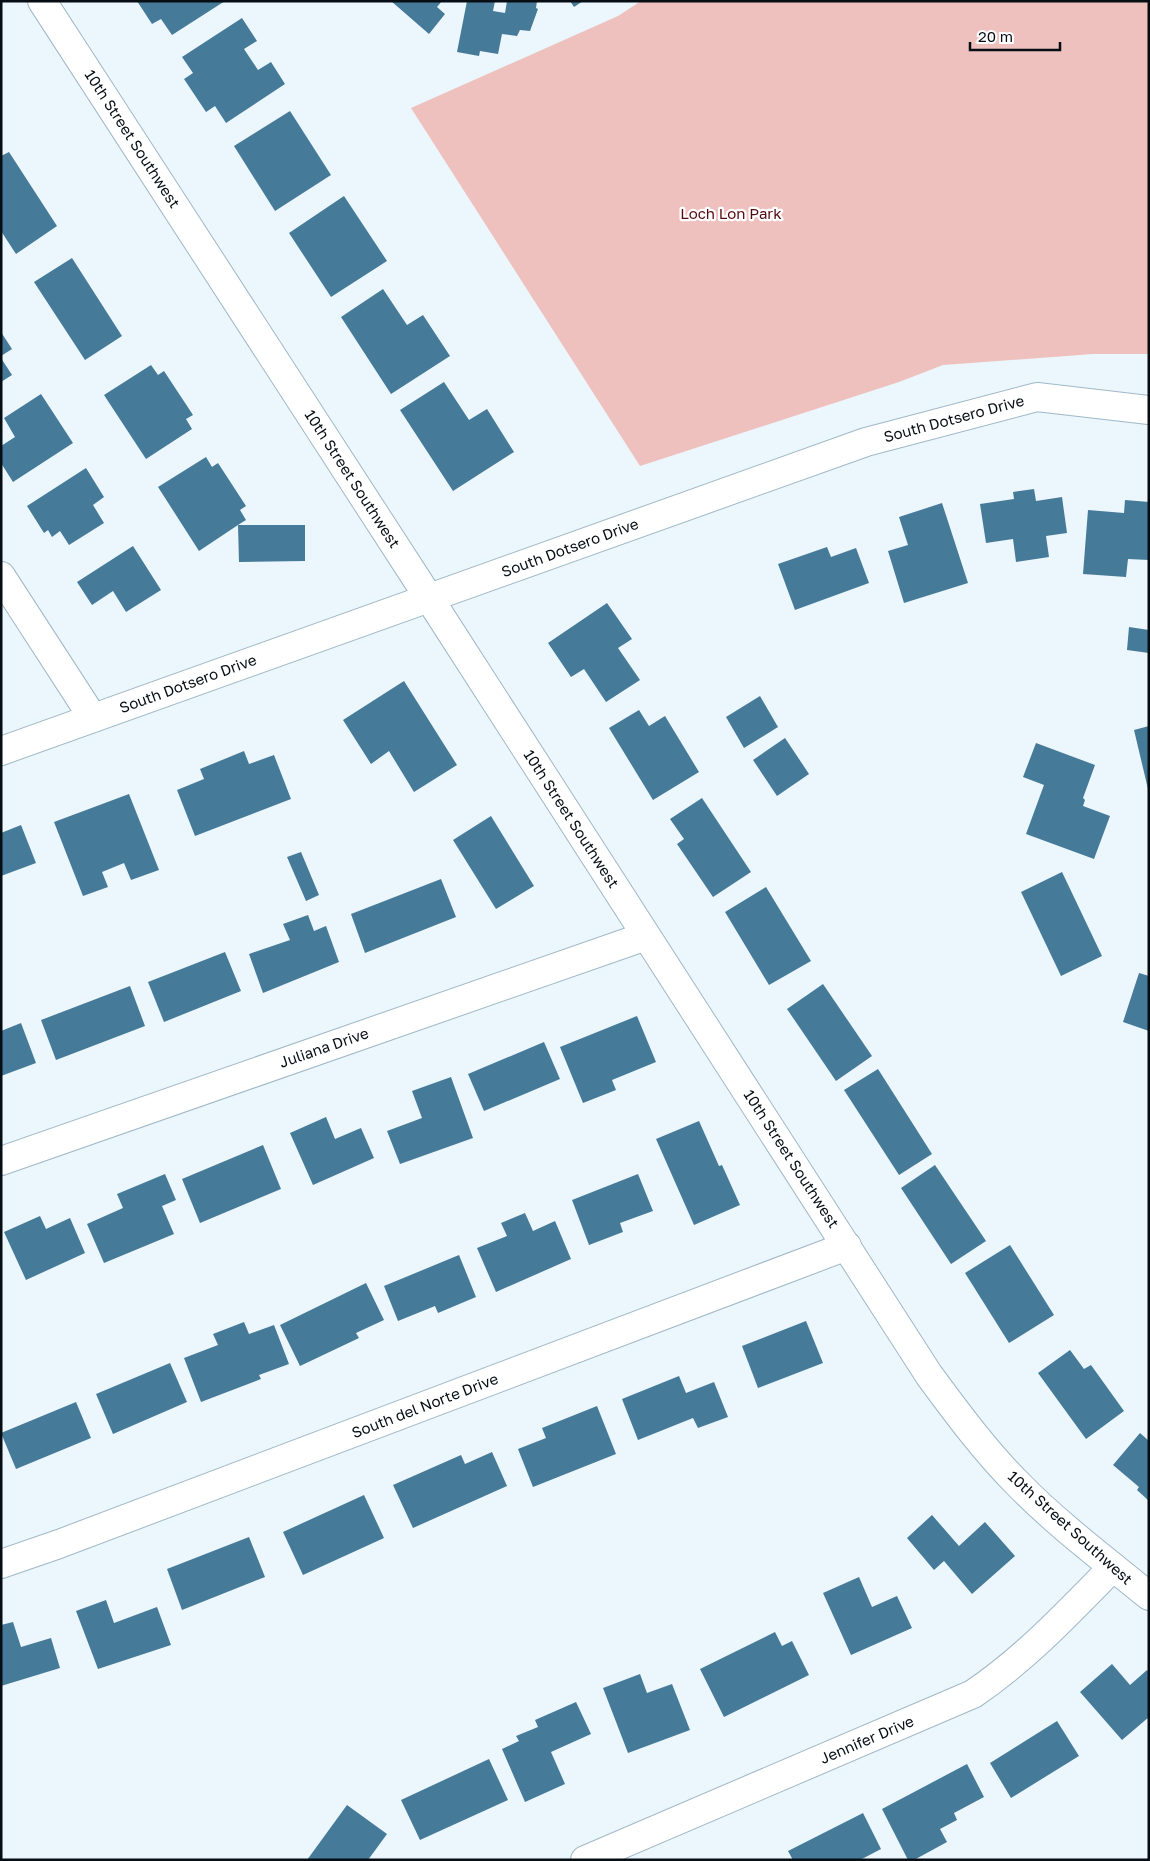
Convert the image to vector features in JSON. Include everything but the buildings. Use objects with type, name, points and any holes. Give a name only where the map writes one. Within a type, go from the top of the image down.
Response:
[{"type":"street","name":"10th Street Southwest","points":[[42,1],[929,1375],[970,1431],[1018,1485],[1149,1596]]},
{"type":"street","name":"South Dotsero Drive","points":[[1,751],[866,442],[1036,397],[1149,410]]},
{"type":"street","points":[[1,576],[93,718]]},
{"type":"street","name":"Juliana Drive","points":[[1,1161],[646,936]]},
{"type":"street","name":"South del Norte Drive","points":[[1,1564],[78,1537],[847,1246]]},
{"type":"street","name":"Jennifer Drive","points":[[585,1860],[973,1694],[1000,1676],[1048,1634],[1113,1567]]},
{"type":"green space","name":"Loch Lon Park","points":[[641,1],[1149,1],[1149,354],[1093,354],[943,365],[899,382],[640,466],[411,108],[618,16]]}]
